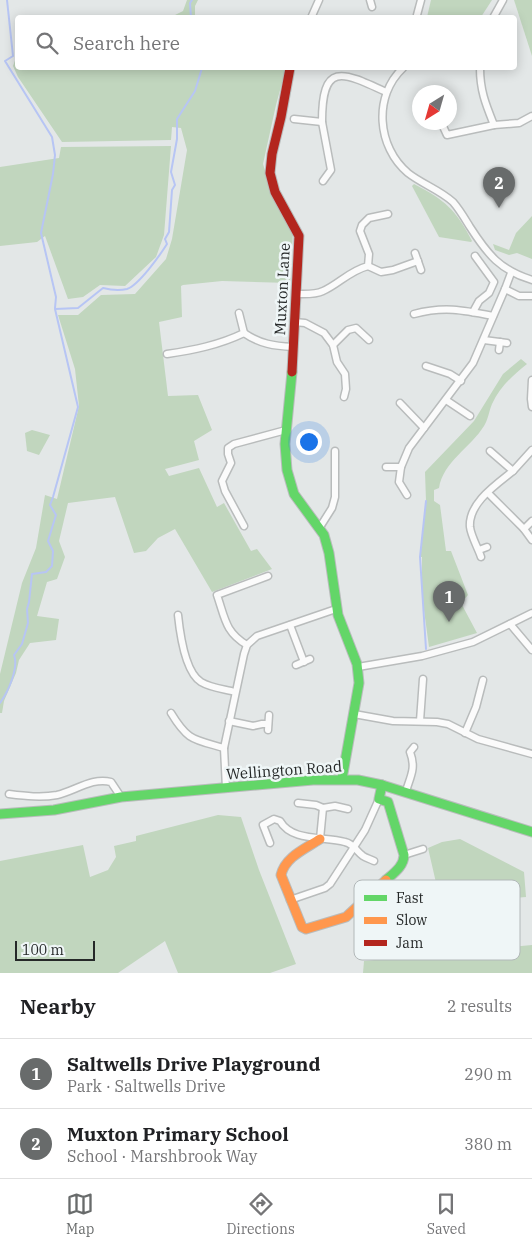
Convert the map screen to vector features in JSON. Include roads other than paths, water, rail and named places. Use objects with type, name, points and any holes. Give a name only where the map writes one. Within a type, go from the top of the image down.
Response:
[{"type":"street","points":[[313,15],[319,0]]},
{"type":"street","points":[[370,0],[372,7]]},
{"type":"street","points":[[417,15],[421,0]]},
{"type":"street","points":[[495,15],[503,0]]},
{"type":"street","name":"Muxton Lane","points":[[290,70],[281,117],[271,153],[270,174],[275,192],[299,236],[290,405],[286,430],[286,471],[288,480],[300,504],[324,533],[329,553],[336,609],[358,667],[359,683],[342,779]]},
{"type":"street","points":[[400,70],[386,92],[382,128],[388,145],[399,163],[408,173],[452,202],[490,257],[500,266],[532,280]]},
{"type":"street","points":[[480,70],[480,86],[483,99],[494,126]]},
{"type":"street","points":[[323,181],[334,172],[322,122],[323,93],[327,83],[334,77],[341,76],[361,80],[386,92]]},
{"type":"street","points":[[445,130],[448,135],[519,123],[532,116]]},
{"type":"street","points":[[294,120],[322,122]]},
{"type":"street","points":[[368,266],[369,254],[360,231],[362,225],[369,218],[380,214],[388,214]]},
{"type":"street","points":[[415,253],[421,270]]},
{"type":"street","points":[[296,294],[323,292],[340,279],[368,266],[380,272],[393,270],[418,261]]},
{"type":"street","points":[[473,312],[479,301],[489,293],[494,282],[476,261]]},
{"type":"street","points":[[408,495],[399,482],[401,467],[408,448],[473,363],[511,272]]},
{"type":"street","points":[[505,288],[519,296],[532,296]]},
{"type":"street","points":[[412,316],[441,309],[493,316]]},
{"type":"street","points":[[238,312],[244,333],[262,344],[293,347]]},
{"type":"street","points":[[294,322],[305,323],[324,333],[333,345],[337,362],[345,374],[346,389],[344,397]]},
{"type":"street","points":[[333,345],[348,330],[356,328],[369,340]]},
{"type":"street","points":[[167,354],[202,348],[244,333]]},
{"type":"street","points":[[484,340],[503,343],[499,350]]},
{"type":"street","points":[[178,344],[180,352]]},
{"type":"street","points":[[426,366],[434,365],[461,381]]},
{"type":"street","points":[[532,380],[532,407]]},
{"type":"street","points":[[446,400],[470,416]]},
{"type":"street","points":[[400,404],[424,428]]},
{"type":"street","points":[[244,526],[225,491],[222,481],[231,463],[228,448],[234,444],[286,430]]},
{"type":"street","points":[[481,557],[470,527],[478,503],[532,450]]},
{"type":"street","points":[[320,527],[332,508],[335,497],[335,451]]},
{"type":"street","points":[[490,451],[512,470]]},
{"type":"street","points":[[386,468],[401,467]]},
{"type":"street","points":[[488,493],[524,529],[532,540]]},
{"type":"street","points":[[524,529],[532,521]]},
{"type":"street","points":[[479,550],[487,546]]},
{"type":"street","points":[[247,645],[236,639],[230,632],[217,595],[268,576]]},
{"type":"street","points":[[260,579],[264,587]]},
{"type":"street","points":[[226,788],[224,748],[247,645],[257,636],[336,609]]},
{"type":"street","points":[[358,667],[422,656],[456,647],[483,638],[532,613]]},
{"type":"street","points":[[177,620],[189,667],[194,676],[207,685],[235,692]]},
{"type":"street","points":[[510,624],[532,650]]},
{"type":"street","points":[[290,625],[307,661],[296,665]]},
{"type":"street","points":[[420,721],[423,680]]},
{"type":"street","points":[[465,733],[476,707],[483,680]]},
{"type":"street","points":[[229,722],[253,726],[262,724],[268,727],[269,714]]},
{"type":"street","points":[[354,714],[378,720],[442,723],[494,744],[532,754]]},
{"type":"street","points":[[167,722],[172,716],[186,735],[224,748]]},
{"type":"street","points":[[406,791],[414,763],[409,750]]},
{"type":"street","points":[[13,797],[57,795],[102,779],[111,782],[121,797]]},
{"type":"street","name":"Wellington Road","points":[[0,814],[54,810],[121,797],[342,779],[406,791],[532,832]]},
{"type":"street","points":[[290,900],[330,884],[365,830],[379,799],[382,785]]},
{"type":"street","points":[[379,799],[388,802],[404,856],[400,867],[386,880]]},
{"type":"street","points":[[298,803],[316,805],[323,808],[335,806],[348,809]]},
{"type":"street","points":[[320,839],[323,808]]},
{"type":"street","points":[[270,843],[263,825],[274,819],[280,821],[285,828],[293,833],[344,842],[354,846],[363,856],[374,860]]},
{"type":"street","points":[[320,839],[288,860],[283,866],[281,875],[302,927],[306,929],[346,917],[354,910]]},
{"type":"street","points":[[404,856],[423,850]]},
{"type":"waterway","points":[[7,0],[13,56],[5,61],[52,137],[55,155],[41,233],[56,297],[55,308]]},
{"type":"waterway","points":[[191,15],[190,3],[192,0]]},
{"type":"waterway","points":[[0,703],[12,680],[15,666],[14,655],[22,644],[28,623],[27,609],[32,574],[46,572],[52,566],[53,551],[48,541],[56,515],[50,505],[78,407],[55,309],[78,308],[103,288],[112,290],[127,289],[137,282],[149,269],[167,244],[165,239],[169,232],[172,190],[175,185],[171,172],[177,139],[177,119],[195,91],[201,70]]},
{"type":"waterway","points":[[426,501],[420,557],[426,649]]},
{"type":"place","name":"Muxton Primary School","points":[[499,208]]},
{"type":"place","name":"Saltwells Drive Playground","points":[[449,622]]}]
